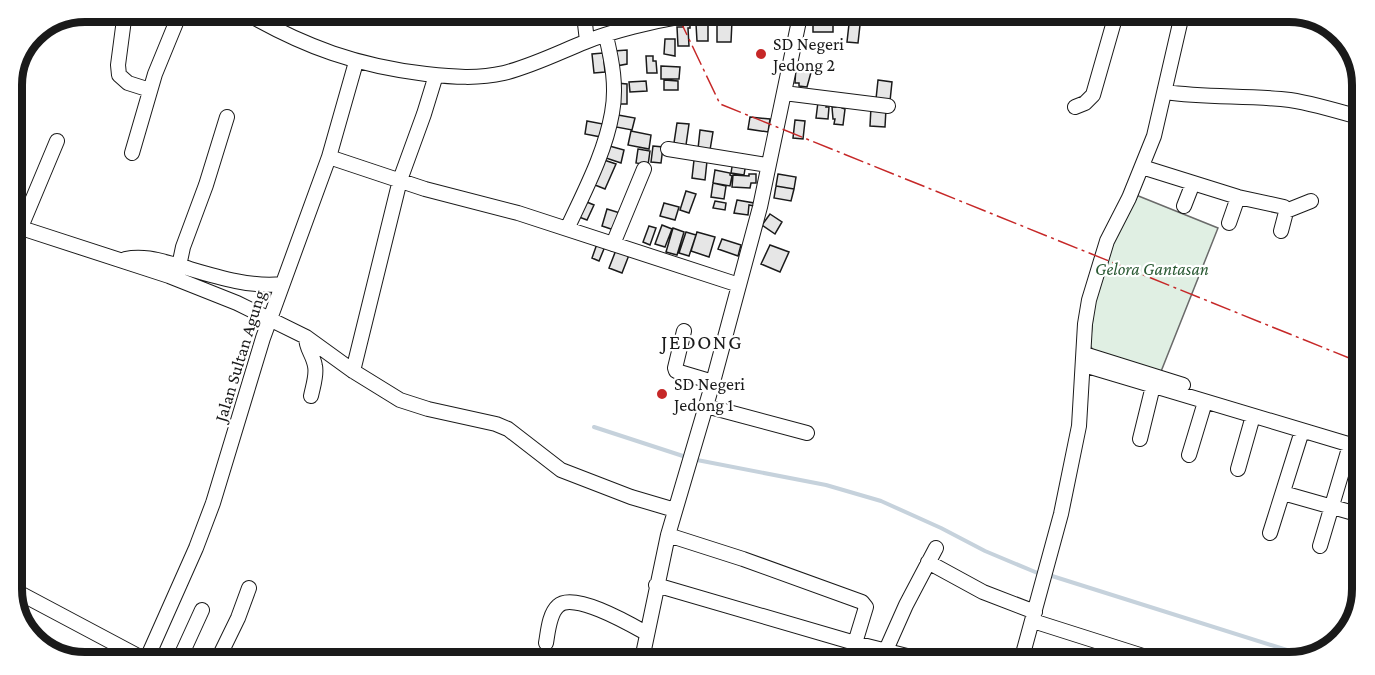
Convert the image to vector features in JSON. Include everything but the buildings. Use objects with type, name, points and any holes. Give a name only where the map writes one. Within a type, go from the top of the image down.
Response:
[{"type":"street","points":[[124,22],[118,64],[119,75],[128,83],[150,90]]},
{"type":"street","points":[[132,153],[150,90],[176,22]]},
{"type":"street","points":[[262,22],[308,45],[356,62],[384,68],[466,78],[505,73],[531,65],[587,41],[657,22]]},
{"type":"street","points":[[585,22],[587,41]]},
{"type":"street","points":[[643,652],[668,535],[713,382],[760,207],[799,22]]},
{"type":"street","points":[[1075,107],[1085,103],[1093,95],[1114,22]]},
{"type":"street","points":[[1024,652],[1071,468],[1079,426],[1085,324],[1089,300],[1107,241],[1154,136],[1180,22]]},
{"type":"street","points":[[567,229],[597,161],[612,113],[613,67],[606,36]]},
{"type":"street","name":"Jalan Sultan Agung","points":[[150,652],[209,512],[270,318],[329,157],[356,62]]},
{"type":"street","points":[[353,371],[400,180],[436,75]]},
{"type":"street","points":[[1165,92],[1192,96],[1290,100],[1352,115]]},
{"type":"street","points":[[784,93],[888,106]]},
{"type":"street","points":[[179,266],[183,247],[206,185],[227,117]]},
{"type":"street","points":[[23,211],[57,141]]},
{"type":"street","points":[[668,149],[767,165]]},
{"type":"street","points":[[329,157],[435,192],[494,206],[739,285]]},
{"type":"street","points":[[1142,167],[1238,197],[1281,206],[1286,211]]},
{"type":"street","points":[[613,244],[644,169]]},
{"type":"street","points":[[1184,206],[1193,183]]},
{"type":"street","points":[[1229,223],[1238,197]]},
{"type":"street","points":[[1286,211],[1311,201]]},
{"type":"street","points":[[1281,231],[1286,211]]},
{"type":"street","points":[[23,228],[197,286],[270,318],[306,337],[399,400],[496,424],[508,429],[561,470],[631,497],[675,510]]},
{"type":"street","points":[[120,259],[137,256],[151,258],[250,282],[282,284]]},
{"type":"street","points":[[684,331],[676,371],[713,382]]},
{"type":"street","points":[[306,337],[306,348],[315,363],[311,396]]},
{"type":"street","points":[[1084,359],[1183,384]]},
{"type":"street","points":[[1084,359],[1153,386],[1352,445]]},
{"type":"street","points":[[1140,439],[1153,386]]},
{"type":"street","points":[[1189,455],[1205,402]]},
{"type":"street","points":[[706,406],[807,433]]},
{"type":"street","points":[[1238,469],[1253,416]]},
{"type":"street","points":[[1270,533],[1302,432]]},
{"type":"street","points":[[1320,546],[1352,452]]},
{"type":"street","points":[[1284,493],[1352,513]]},
{"type":"street","points":[[668,535],[862,602],[866,607],[855,643]]},
{"type":"street","points":[[890,652],[936,548]]},
{"type":"street","points":[[928,562],[1034,616],[1134,652]]},
{"type":"street","points":[[656,585],[883,652]]},
{"type":"street","points":[[221,652],[249,588]]},
{"type":"street","points":[[23,595],[130,652]]},
{"type":"street","points":[[546,643],[554,612],[558,606],[566,602],[606,611],[646,633]]},
{"type":"street","points":[[183,652],[202,610]]},
{"type":"green space","name":"Gelora Gantasan","points":[[1136,195],[1218,228],[1160,374],[1096,353],[1090,346],[1095,295],[1110,248]]},
{"type":"waterway","points":[[594,427],[686,457]]},
{"type":"waterway","points":[[697,460],[826,485],[881,501],[985,551],[1040,574]]},
{"type":"waterway","points":[[1052,576],[1293,652]]},
{"type":"power","points":[[681,22],[720,104],[1352,359]]},
{"type":"place","name":"SD Negeri Jedong 2","points":[[761,54]]},
{"type":"place","name":"SD Negeri Jedong 1","points":[[662,394]]},
{"type":"district","name":"JEDONG","points":[[702,342]]}]
